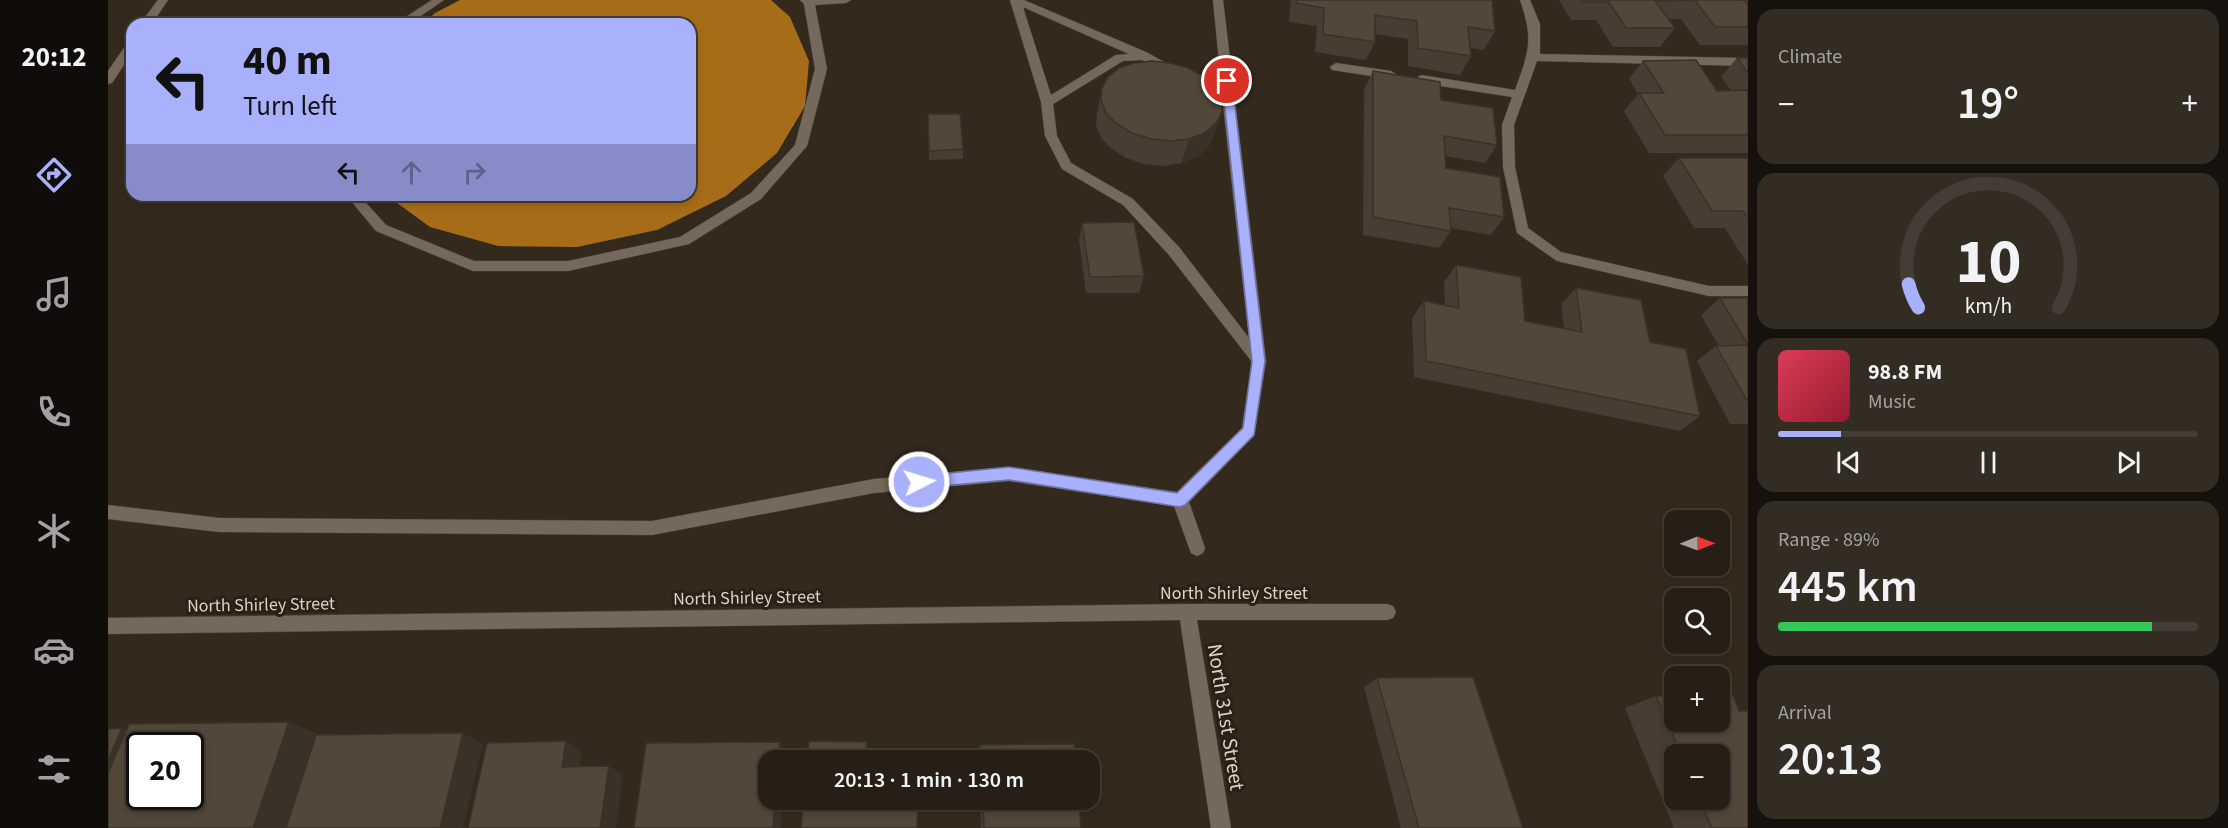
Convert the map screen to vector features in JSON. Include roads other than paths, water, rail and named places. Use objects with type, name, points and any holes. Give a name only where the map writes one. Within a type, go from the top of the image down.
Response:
[{"type":"street","points":[[151,18],[163,0]]},
{"type":"street","points":[[410,18],[439,0]]},
{"type":"street","points":[[357,201],[381,228],[472,266],[568,266],[684,241],[756,196],[801,146],[821,69],[807,1],[846,0]]},
{"type":"street","points":[[1015,0],[1144,56],[1229,102]]},
{"type":"street","points":[[1015,0],[1047,102],[1051,136],[1066,166],[1128,202],[1174,251],[1259,361]]},
{"type":"street","points":[[1180,500],[1250,431],[1259,361],[1218,0]]},
{"type":"street","points":[[1525,0],[1534,24],[1535,51],[1508,125],[1509,167],[1522,230],[1557,256],[1709,291],[1748,291]]},
{"type":"street","points":[[108,80],[126,54]]},
{"type":"street","points":[[1047,102],[1120,58],[1144,56]]},
{"type":"street","points":[[1533,57],[1748,62]]},
{"type":"street","points":[[1336,67],[1519,94]]},
{"type":"street","points":[[108,512],[219,525],[652,528],[874,486],[1009,474],[1180,500]]},
{"type":"street","points":[[1180,500],[1197,548]]},
{"type":"street","name":"North Shirley Street","points":[[108,626],[1187,612],[1387,612]]},
{"type":"street","name":"North 31st Street","points":[[1187,612],[1221,828]]}]
